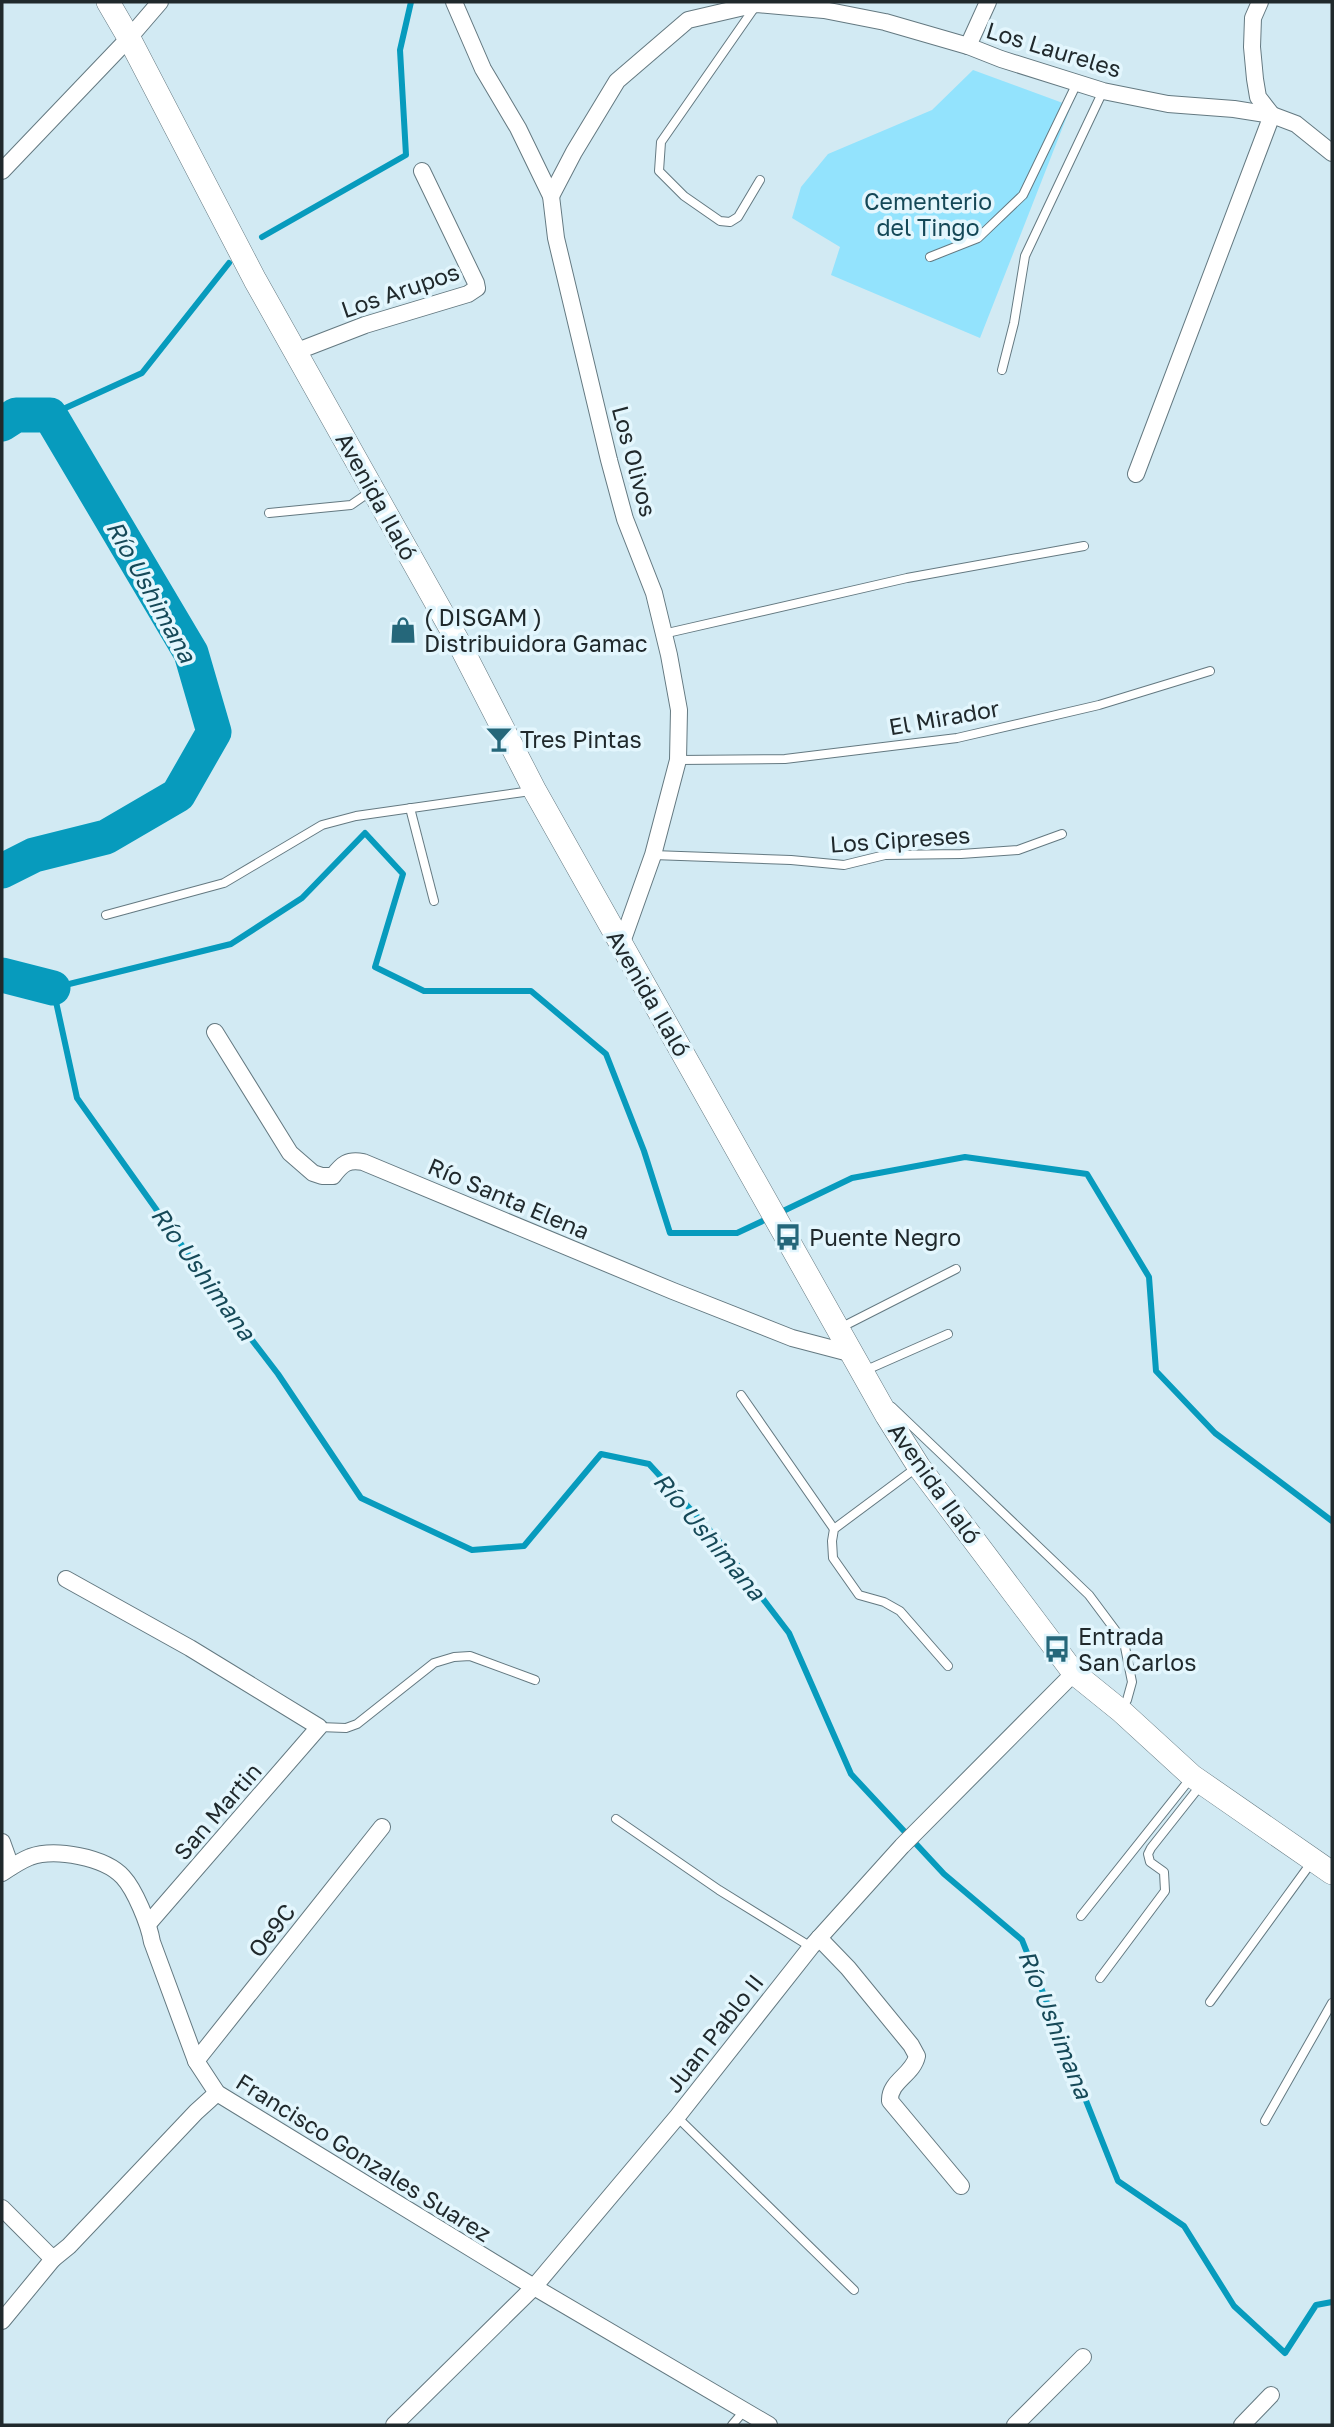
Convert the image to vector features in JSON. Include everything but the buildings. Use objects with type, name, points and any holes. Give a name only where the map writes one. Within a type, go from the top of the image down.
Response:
[{"type":"main road","name":"Avenida Ilaló","points":[[108,2],[249,269],[460,645],[535,790],[919,1467],[1074,1673],[1121,1711],[1197,1780],[1323,1866]]},
{"type":"street","points":[[2,171],[160,2]]},
{"type":"street","name":"Los Olivos","points":[[454,2],[483,69],[518,128],[551,196],[556,238],[609,460],[625,519],[654,593],[679,710],[678,760],[653,855],[621,945]]},
{"type":"street","points":[[968,46],[988,2]]},
{"type":"street","points":[[1136,474],[1272,115],[1258,97],[1255,79],[1253,18],[1260,2]]},
{"type":"street","name":"Los Laureles","points":[[551,196],[617,81],[688,20],[757,4],[826,6],[968,46],[1102,91],[1168,104],[1234,108],[1272,115],[1296,124],[1332,153]]},
{"type":"street","name":"Los Arupos","points":[[295,352],[365,325],[468,294],[477,288],[422,171]]},
{"type":"street","name":"Río Santa Elena","points":[[215,1032],[290,1153],[313,1173],[322,1177],[332,1175],[340,1166],[351,1160],[363,1162],[696,1301],[792,1338],[863,1371]]},
{"type":"street","points":[[66,1579],[190,1648],[319,1727]]},
{"type":"street","name":"Juan Pablo II","points":[[394,2425],[534,2287],[677,2118],[815,1943],[902,1846],[1074,1673]]},
{"type":"street","name":"San Martin","points":[[148,1924],[319,1727]]},
{"type":"street","name":"Oe9C","points":[[196,2061],[382,1827]]},
{"type":"street","points":[[2,1842],[6,1870]]},
{"type":"street","name":"Francisco Gonzales Suarez","points":[[6,1870],[33,1856],[68,1853],[97,1861],[123,1876],[148,1924],[152,1942],[196,2061],[217,2093],[534,2287],[769,2425]]},
{"type":"street","points":[[815,1943],[848,1968],[911,2045],[917,2056],[915,2064],[892,2088],[890,2101],[961,2186]]},
{"type":"street","points":[[2,2321],[53,2259],[69,2246],[173,2135],[217,2093]]},
{"type":"street","points":[[2,2208],[53,2259]]},
{"type":"street","points":[[1015,2425],[1083,2357]]},
{"type":"street","points":[[1242,2425],[1271,2395]]},
{"type":"lane","points":[[757,4],[661,142],[659,171],[684,196],[720,221],[730,222],[738,217],[760,180]]},
{"type":"lane","points":[[930,257],[978,238],[1023,195],[1077,83]]},
{"type":"lane","points":[[1002,370],[1014,323],[1025,256],[1102,91]]},
{"type":"lane","points":[[269,513],[351,505],[374,490]]},
{"type":"lane","points":[[663,634],[907,578],[1084,546]]},
{"type":"lane","name":"El Mirador","points":[[678,760],[785,759],[957,738],[1099,705],[1210,671]]},
{"type":"lane","points":[[106,915],[224,883],[321,825],[410,808],[535,790]]},
{"type":"lane","points":[[410,808],[434,901]]},
{"type":"lane","name":"Los Cipreses","points":[[653,855],[791,860],[844,865],[885,855],[961,855],[1018,850],[1062,834]]},
{"type":"lane","points":[[839,1329],[956,1269]]},
{"type":"lane","points":[[948,1334],[863,1371],[1097,1605],[1124,1642],[1130,1664],[1132,1682],[1128,1700],[1121,1711]]},
{"type":"lane","points":[[740,1395],[834,1529]]},
{"type":"lane","points":[[919,1467],[834,1529],[833,1558],[859,1595],[884,1602],[900,1611],[948,1666]]},
{"type":"lane","points":[[319,1727],[346,1728],[358,1724],[434,1663],[454,1657],[470,1656],[535,1680]]},
{"type":"lane","points":[[1081,1916],[1197,1780]]},
{"type":"lane","points":[[1100,1978],[1165,1891],[1164,1872],[1150,1862],[1149,1854],[1197,1780]]},
{"type":"lane","points":[[616,1819],[719,1890],[815,1943]]},
{"type":"lane","points":[[1210,2002],[1323,1866]]},
{"type":"lane","points":[[1265,2121],[1332,2003]]},
{"type":"lane","points":[[677,2118],[854,2290]]},
{"type":"lane","points":[[732,2425],[744,2411]]},
{"type":"green space","name":"Cementerio del Tingo","points":[[973,70],[1071,106],[980,338],[831,275],[840,247],[792,218],[801,187],[828,154],[932,110]]},
{"type":"waterway","points":[[262,237],[406,155],[400,50],[411,2]]},
{"type":"waterway","points":[[50,415],[142,373],[229,263]]},
{"type":"waterway","name":"Río Ushimana","points":[[2,424],[16,415],[50,415],[191,653],[214,732],[178,795],[106,837],[34,855],[2,871]]},
{"type":"waterway","name":"Río Ushimana","points":[[769,1218],[737,1233],[670,1233],[644,1151],[606,1054],[531,991],[424,991],[375,967],[403,874],[365,833],[302,898],[231,944],[53,988],[77,1098],[210,1285],[278,1374],[361,1498],[472,1550],[524,1546],[601,1454],[649,1464],[715,1536],[789,1633],[851,1774],[944,1874],[1022,1940],[1118,2181],[1184,2226],[1234,2306],[1285,2353],[1316,2305],[1332,2302]]},
{"type":"waterway","name":"Río Ushimana","points":[[2,975],[53,988]]},
{"type":"waterway","points":[[779,1213],[852,1178],[965,1157],[1087,1174],[1149,1277],[1156,1371],[1215,1433],[1332,1521]]},
{"type":"place","name":"( DISGAM ) Distribuidora Gamac","points":[[403,630]]},
{"type":"place","name":"Tres Pintas","points":[[499,739]]},
{"type":"place","name":"Puente Negro","points":[[788,1237]]},
{"type":"place","name":"Entrada San Carlos","points":[[1057,1649]]}]
